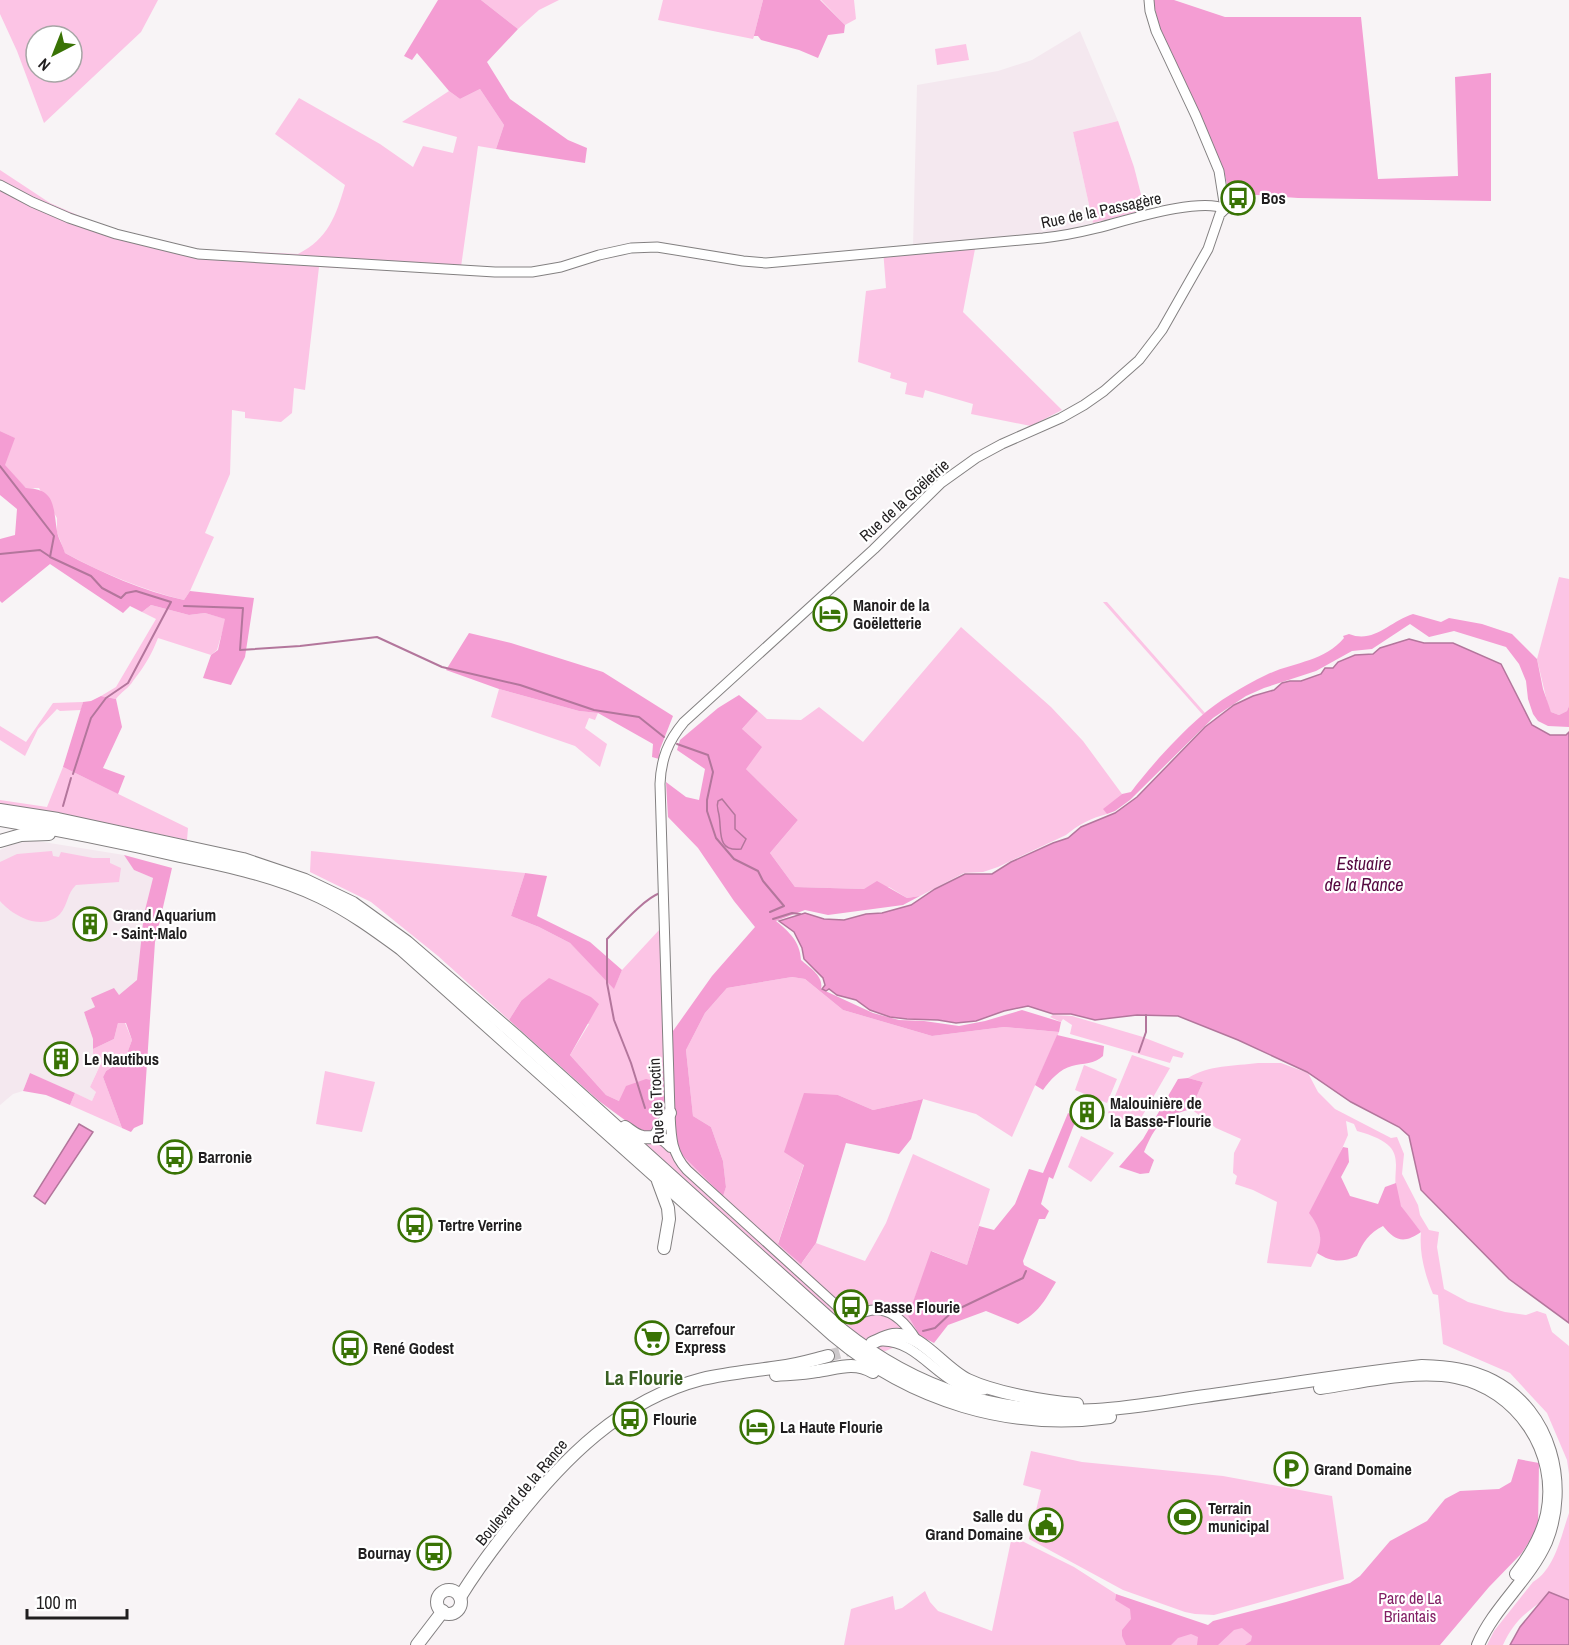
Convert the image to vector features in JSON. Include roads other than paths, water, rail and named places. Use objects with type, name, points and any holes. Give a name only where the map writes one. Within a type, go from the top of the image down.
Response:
[{"type":"main road","points":[[0,810],[58,819],[243,859],[283,871],[344,898],[381,921],[407,942],[842,1330],[889,1364],[942,1389],[978,1400],[1029,1410],[1097,1410],[1422,1366],[1461,1369],[1480,1375],[1506,1389],[1535,1419],[1549,1445],[1557,1477],[1557,1503],[1552,1529],[1541,1553],[1495,1615],[1478,1645]]},
{"type":"main road","points":[[0,820],[89,835],[237,868],[279,880],[320,897],[348,912],[401,949],[846,1346],[898,1380],[940,1399],[1002,1416],[1067,1421],[1420,1375],[1438,1374],[1458,1377],[1492,1390],[1521,1415],[1535,1434],[1546,1463],[1549,1502],[1544,1525],[1535,1546],[1488,1610],[1470,1645]]},
{"type":"main road","points":[[0,841],[29,834],[81,840],[89,835]]},
{"type":"main road","points":[[656,1136],[670,1113]]},
{"type":"main road","points":[[603,1115],[614,1118],[639,1136],[656,1136],[671,1146]]},
{"type":"main road","points":[[657,1177],[668,1208],[669,1219],[664,1248]]},
{"type":"main road","points":[[889,1337],[917,1341],[962,1377],[987,1386],[1034,1399],[1086,1404],[1097,1410]]},
{"type":"main road","name":"Boulevard de la Rance","points":[[457,1594],[557,1469],[608,1424],[664,1393],[702,1379],[733,1372],[785,1366],[828,1356]]},
{"type":"main road","points":[[733,1372],[755,1376],[818,1371],[842,1365],[855,1365],[866,1368],[891,1382],[898,1380]]},
{"type":"main road","points":[[446,1590],[457,1594],[460,1605],[456,1611],[450,1613],[443,1611],[438,1605],[440,1594],[446,1590]]},
{"type":"main road","points":[[417,1645],[443,1611]]},
{"type":"street","points":[[1149,0],[1156,31],[1219,171],[1225,208]]},
{"type":"street","name":"Rue de la Passagère","points":[[0,184],[32,202],[69,218],[177,251],[224,257],[495,272],[532,272],[561,267],[631,248],[657,247],[766,263],[1069,235],[1203,204],[1225,208]]},
{"type":"street","points":[[1203,204],[1218,219]]},
{"type":"street","name":"Rue de la Goëletrie","points":[[662,815],[660,784],[663,757],[667,745],[684,722],[874,549],[941,483],[976,458],[1084,405],[1104,391],[1139,360],[1162,330],[1208,249],[1218,219],[1225,208]]},
{"type":"street","name":"Rue de Troctin","points":[[662,815],[671,1146],[680,1163],[687,1170],[838,1307],[855,1314],[880,1310],[888,1313]]},
{"type":"street","points":[[888,1313],[892,1318],[893,1327],[889,1337]]},
{"type":"street","points":[[888,1313],[889,1337]]},
{"type":"street","points":[[889,1337],[909,1348],[952,1381],[981,1391],[987,1386]]},
{"type":"water","name":"Estuaire de la Rance","points":[[1409,639],[1424,643],[1453,643],[1501,664],[1532,725],[1550,735],[1566,735],[1569,732],[1569,1323],[1509,1279],[1421,1190],[1409,1136],[1399,1127],[1351,1102],[1307,1072],[1238,1040],[1178,1016],[1137,1015],[1095,1020],[1071,1014],[1053,1014],[1028,1006],[1004,1011],[976,1021],[956,1023],[890,1017],[870,1010],[856,1000],[837,995],[829,989],[826,991],[822,989],[825,985],[823,978],[804,959],[802,948],[794,932],[779,921],[805,913],[824,919],[844,920],[866,914],[882,913],[911,905],[935,889],[965,874],[992,874],[1011,862],[1068,838],[1081,827],[1115,813],[1137,797],[1205,727],[1234,705],[1274,690],[1282,683],[1301,681],[1321,674],[1325,668],[1333,668],[1338,662],[1355,655],[1373,654],[1380,648]]},
{"type":"water","points":[[722,799],[735,815],[735,829],[746,839],[741,849],[727,847],[722,839],[717,805]]},
{"type":"water","points":[[79,1124],[93,1132],[45,1204],[34,1196]]},
{"type":"water","points":[[1549,1592],[1569,1600],[1569,1645],[1510,1645],[1520,1627]]},
{"type":"waterway","points":[[0,466],[54,536],[50,557],[91,576],[102,588],[121,598],[126,593],[136,591],[171,602],[128,683],[106,698],[91,718],[73,774]]},
{"type":"waterway","points":[[0,554],[40,550],[49,556]]},
{"type":"waterway","points":[[184,606],[243,608],[240,650],[377,637],[442,667],[520,685],[594,710],[639,717],[664,737]]},
{"type":"waterway","points":[[677,744],[708,755],[713,772],[707,811],[716,838],[734,859],[758,871],[763,881],[784,906],[770,912]]},
{"type":"waterway","points":[[63,806],[71,778]]},
{"type":"waterway","points":[[645,1108],[614,1020],[607,983],[607,939],[640,906],[660,893]]},
{"type":"waterway","points":[[773,919],[792,913],[800,914]]},
{"type":"waterway","points":[[1139,1052],[1146,1032],[1146,1015]]},
{"type":"waterway","points":[[923,1331],[935,1328],[952,1312],[1023,1278],[1026,1271]]},
{"type":"tunnel","points":[[828,1356],[859,1347]]},
{"type":"place","name":"Bos","points":[[1238,198]]},
{"type":"place","name":"Manoir de la Goëletterie","points":[[830,614]]},
{"type":"place","name":"Grand Aquarium - Saint-Malo","points":[[90,924]]},
{"type":"place","name":"Le Nautibus","points":[[61,1059]]},
{"type":"place","name":"Malouinière de la Basse-Flourie","points":[[1087,1112]]},
{"type":"place","name":"Barronie","points":[[175,1157]]},
{"type":"place","name":"Tertre Verrine","points":[[415,1225]]},
{"type":"place","name":"Basse Flourie","points":[[851,1307]]},
{"type":"place","name":"Carrefour Express","points":[[652,1338]]},
{"type":"place","name":"René Godest","points":[[350,1348]]},
{"type":"place","name":"Flourie","points":[[630,1419]]},
{"type":"place","name":"La Haute Flourie","points":[[757,1427]]},
{"type":"place","name":"Grand Domaine","points":[[1291,1469]]},
{"type":"place","name":"Terrain municipal","points":[[1185,1517]]},
{"type":"place","name":"Salle du Grand Domaine","points":[[1046,1525]]},
{"type":"place","name":"Bournay","points":[[434,1553]]},
{"type":"district","name":"La Flourie","points":[[644,1378]]},
{"type":"park label","name":"Parc de La Briantais","points":[[1410,1607]]}]
